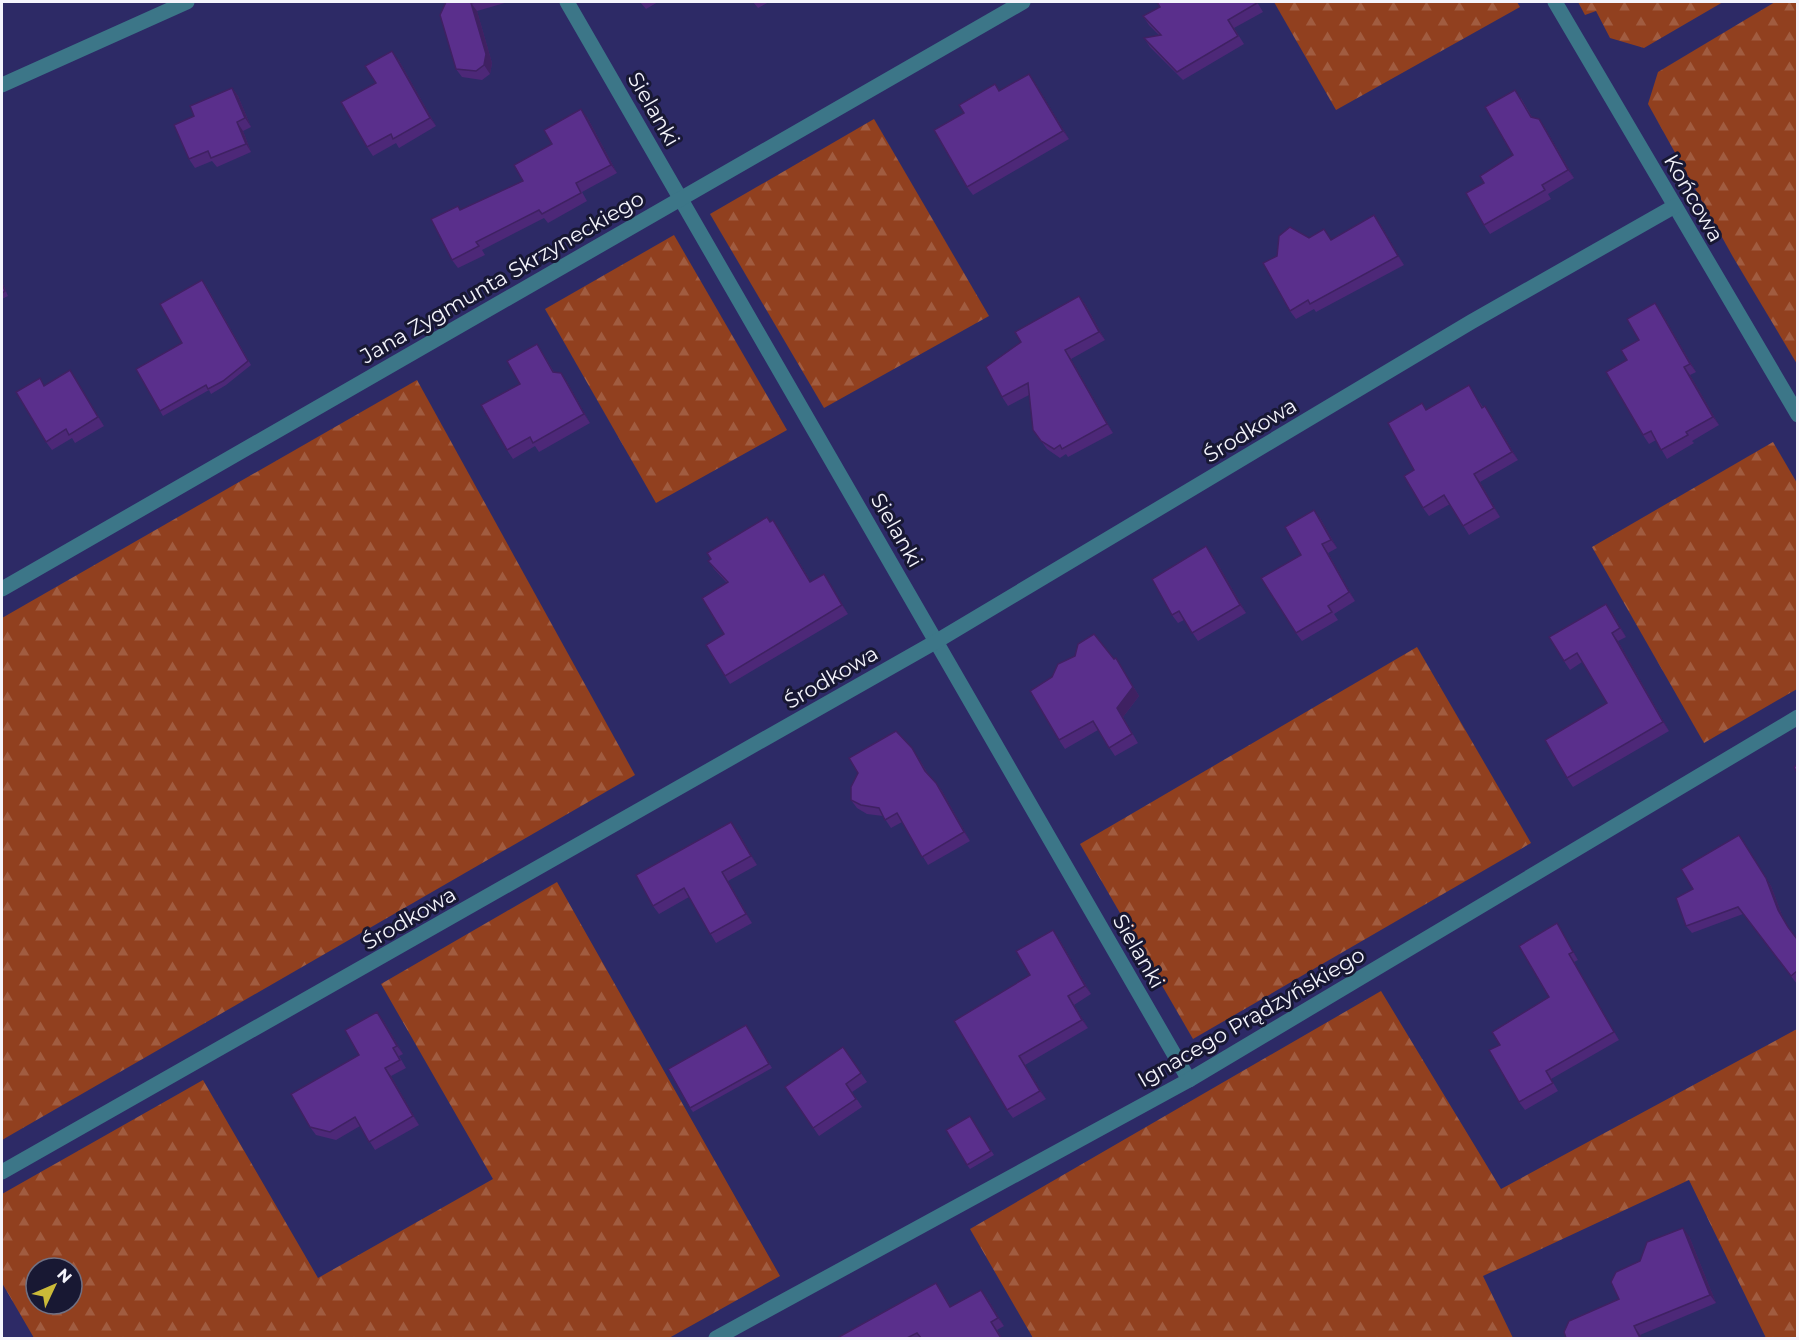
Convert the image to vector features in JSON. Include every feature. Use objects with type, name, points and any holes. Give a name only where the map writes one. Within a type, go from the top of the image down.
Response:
[{"type":"street","points":[[2,85],[187,2]]},
{"type":"street","name":"Sielanki","points":[[567,2],[1189,1080]]},
{"type":"street","name":"Jana Zygmunta Skrzyneckiego","points":[[2,589],[1023,2]]},
{"type":"street","name":"Końcowa","points":[[1555,2],[1797,415]]},
{"type":"street","name":"Środkowa","points":[[2,1172],[48,1148],[936,641],[1471,322],[1675,206]]},
{"type":"street","name":"Ignacego Prądzyńskiego","points":[[716,1338],[1189,1080],[1797,717]]},
{"type":"green space","points":[[1274,2],[1517,2],[1520,7],[1336,110]]},
{"type":"green space","points":[[1578,2],[1723,2],[1644,48],[1610,38],[1596,11],[1585,15]]},
{"type":"green space","points":[[1775,2],[1797,2],[1797,364],[1733,257],[1648,104],[1658,72]]},
{"type":"green space","points":[[874,119],[989,316],[824,408],[710,214]]},
{"type":"green space","points":[[674,235],[787,430],[656,503],[545,309]]},
{"type":"green space","points":[[417,380],[635,775],[2,1140],[2,618]]},
{"type":"green space","points":[[1773,442],[1797,483],[1797,689],[1704,743],[1592,547]]},
{"type":"green space","points":[[1417,647],[1531,843],[1193,1039],[1080,844]]},
{"type":"green space","points":[[557,882],[780,1276],[669,1338],[34,1338],[2,1283],[2,1194],[203,1080],[318,1278],[493,1179],[381,984]]},
{"type":"green space","points":[[1381,991],[1501,1189],[1797,1029],[1797,1338],[1766,1338],[1689,1180],[1483,1276],[1513,1338],[1033,1338],[970,1229]]},
{"type":"building","points":[[446,2],[475,2],[471,3],[486,54],[484,65],[476,71],[456,69],[440,15]]},
{"type":"building","points":[[1157,2],[1257,3],[1228,20],[1238,36],[1177,72],[1144,38],[1161,35],[1143,16],[1160,7]]},
{"type":"building","points":[[392,51],[430,118],[393,139],[391,134],[367,147],[341,102],[376,83],[365,66]]},
{"type":"building","points":[[1029,74],[1063,131],[967,187],[934,130],[964,113],[959,105],[995,84],[999,91]]},
{"type":"building","points":[[232,88],[245,118],[237,122],[246,144],[211,158],[208,151],[189,159],[174,125],[194,116],[190,106]]},
{"type":"building","points":[[1515,90],[1531,117],[1539,119],[1568,170],[1542,185],[1545,190],[1484,225],[1466,193],[1484,183],[1480,176],[1513,155],[1485,107]]},
{"type":"building","points":[[581,109],[611,165],[576,183],[581,193],[542,214],[539,210],[476,242],[479,246],[452,260],[431,219],[458,206],[460,210],[523,181],[514,165],[552,144],[544,130]]},
{"type":"building","points":[[1374,215],[1398,256],[1310,304],[1308,300],[1290,311],[1263,263],[1277,256],[1279,236],[1290,227],[1309,238],[1324,229],[1331,240]]},
{"type":"building","points":[[202,280],[248,361],[223,381],[208,389],[206,385],[160,411],[136,369],[182,343],[160,304]]},
{"type":"building","points":[[1079,296],[1099,332],[1065,350],[1107,424],[1062,449],[1060,445],[1054,449],[1041,441],[1033,430],[1028,383],[1002,397],[986,367],[1021,342],[1015,332]]},
{"type":"building","points":[[1655,303],[1690,364],[1684,367],[1713,417],[1686,432],[1688,435],[1661,450],[1651,431],[1643,435],[1606,372],[1627,360],[1621,350],[1639,340],[1627,319]]},
{"type":"building","points":[[537,344],[553,372],[561,373],[584,414],[533,443],[530,437],[507,450],[481,405],[520,384],[507,361]]},
{"type":"building","points":[[70,370],[98,417],[69,435],[66,429],[46,442],[16,392],[40,378],[44,386]]},
{"type":"building","points":[[1469,385],[1482,408],[1485,406],[1512,452],[1474,474],[1494,508],[1463,526],[1444,495],[1423,508],[1404,476],[1414,470],[1388,423],[1422,403],[1426,410]]},
{"type":"building","points":[[1314,510],[1331,540],[1322,544],[1349,592],[1328,606],[1332,612],[1296,633],[1261,578],[1301,555],[1285,527]]},
{"type":"building","points":[[767,517],[770,522],[773,520],[810,582],[824,574],[842,605],[725,676],[706,645],[724,634],[702,598],[728,582],[708,561],[711,559],[707,553]]},
{"type":"building","points":[[1206,546],[1240,605],[1192,633],[1179,611],[1172,615],[1152,579]]},
{"type":"building","points":[[1606,604],[1620,628],[1612,633],[1663,722],[1567,778],[1545,740],[1607,703],[1577,653],[1564,661],[1549,637]]},
{"type":"building","points":[[1094,634],[1114,659],[1116,658],[1133,687],[1117,708],[1132,734],[1109,748],[1093,721],[1059,740],[1030,691],[1052,677],[1058,664],[1075,656],[1078,644]]},
{"type":"building","points":[[896,731],[912,748],[925,771],[936,783],[964,832],[922,857],[897,813],[885,820],[879,808],[861,805],[851,800],[851,787],[858,773],[849,758]]},
{"type":"building","points":[[731,822],[751,856],[722,872],[746,914],[710,934],[684,888],[653,906],[636,875]]},
{"type":"building","points":[[1739,835],[1766,878],[1778,910],[1797,939],[1797,971],[1791,976],[1738,907],[1686,926],[1676,898],[1693,889],[1681,869]]},
{"type":"building","points":[[1557,923],[1573,952],[1569,954],[1614,1032],[1546,1071],[1553,1083],[1519,1102],[1489,1050],[1500,1045],[1492,1032],[1549,997],[1519,946]]},
{"type":"building","points":[[1053,930],[1085,986],[1068,996],[1082,1020],[1019,1056],[1040,1091],[1007,1110],[954,1021],[1030,975],[1016,951]]},
{"type":"building","points":[[377,1012],[397,1046],[393,1048],[400,1060],[385,1068],[413,1116],[369,1142],[355,1117],[330,1132],[310,1127],[291,1094],[359,1055],[345,1030]]},
{"type":"building","points":[[746,1025],[769,1064],[690,1108],[668,1069]]},
{"type":"building","points":[[843,1047],[861,1073],[846,1084],[856,1099],[813,1128],[785,1087]]},
{"type":"building","points":[[970,1116],[991,1151],[967,1165],[946,1130]]},
{"type":"building","points":[[1683,1228],[1710,1295],[1634,1326],[1640,1338],[1566,1338],[1564,1332],[1569,1321],[1619,1299],[1611,1282],[1616,1272],[1640,1261],[1647,1242]]},
{"type":"building","points":[[936,1283],[950,1307],[981,1290],[998,1318],[991,1322],[1001,1338],[921,1338],[917,1333],[907,1338],[837,1338]]}]
